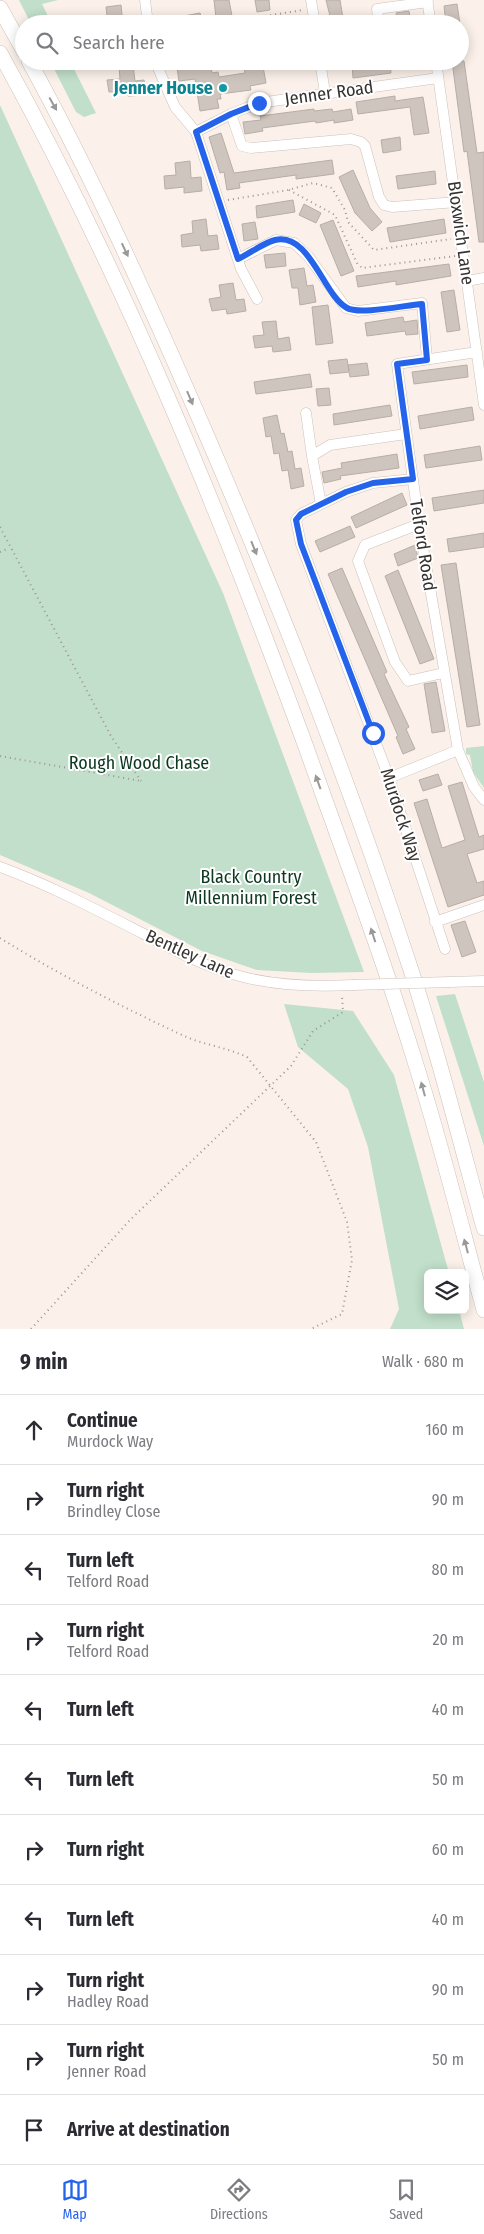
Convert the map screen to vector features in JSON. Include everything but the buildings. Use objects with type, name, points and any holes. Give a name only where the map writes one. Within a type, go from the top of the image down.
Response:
[{"type":"highway","points":[[0,8],[15,35]]},
{"type":"highway","points":[[0,53],[47,140],[122,294],[227,537],[361,899],[411,1050],[484,1310]]},
{"type":"highway","points":[[34,70],[72,140],[137,275],[236,503],[299,661],[351,795],[407,956],[439,1060],[484,1228]]},
{"type":"street","points":[[147,15],[145,1],[156,0]]},
{"type":"street","points":[[377,15],[377,9],[428,1],[430,15]]},
{"type":"street","points":[[160,70],[175,107],[196,132],[238,259],[257,299]]},
{"type":"street","points":[[321,70],[325,93]]},
{"type":"street","name":"Bloxwich Lane","points":[[437,70],[484,406]]},
{"type":"street","name":"Jenner Road","points":[[196,132],[231,114],[259,103],[438,78]]},
{"type":"street","points":[[231,114],[242,146],[251,148],[351,139],[361,142],[365,146],[379,197],[384,205],[392,207],[457,202]]},
{"type":"street","points":[[238,259],[276,240],[294,242],[308,256],[346,308],[358,311],[422,304],[427,360]]},
{"type":"street","points":[[467,281],[484,278]]},
{"type":"street","name":"Telford Road","points":[[477,352],[397,364],[419,524],[443,673],[458,750],[474,787],[484,800]]},
{"type":"street","points":[[306,413],[321,504],[373,483],[413,479]]},
{"type":"street","points":[[312,456],[330,445],[406,434]]},
{"type":"street","name":"Murdock Way","points":[[321,504],[301,514],[296,520],[301,544],[389,778],[445,948]]},
{"type":"street","points":[[419,524],[366,545],[358,561],[394,662],[408,682],[443,673]]},
{"type":"street","points":[[389,778],[458,750]]},
{"type":"street","name":"Bentley Lane","points":[[0,867],[49,886],[190,958],[224,972],[277,983],[353,985],[484,981]]},
{"type":"street","points":[[436,922],[484,905]]},
{"type":"path","points":[[262,15],[312,4]]},
{"type":"path","points":[[218,201],[288,190],[313,183],[332,188],[345,210],[348,222],[374,250],[452,238]]},
{"type":"path","points":[[288,190],[335,215],[357,264],[362,268],[455,256]]},
{"type":"path","points":[[0,527],[111,736],[141,781],[0,756]]},
{"type":"path","points":[[0,552],[10,548]]},
{"type":"path","points":[[0,938],[112,1001],[183,1036],[213,1047],[234,1051],[247,1057],[316,1142],[347,1222],[352,1260],[342,1314],[310,1329]]},
{"type":"path","points":[[30,1329],[130,1220],[292,1066],[313,1031],[343,1012],[341,985]]},
{"type":"green space","points":[[19,0],[58,0],[42,4],[48,15],[26,15]]},
{"type":"green space","points":[[55,70],[74,70],[96,113],[84,117],[76,112]]},
{"type":"green space","name":"Black Country Millennium Forest","points":[[0,105],[223,593],[364,972],[311,973],[257,970],[202,951],[89,893],[0,855]]},
{"type":"green space","points":[[484,746],[484,788],[473,772],[470,755],[466,754],[466,748]]},
{"type":"green space","points":[[455,994],[484,1082],[484,1146],[436,996]]},
{"type":"green space","points":[[284,1004],[353,1011],[394,1075],[448,1269],[424,1269],[424,1314],[460,1314],[464,1329],[390,1329],[399,1309],[368,1147],[348,1089],[298,1047]]},
{"type":"place","name":"Jenner House","points":[[223,88]]},
{"type":"route","points":[[259,103],[231,114],[196,132],[238,259],[276,240],[294,242],[308,256],[346,308],[358,311],[422,304],[427,360],[397,364],[413,479],[373,483],[346,492],[301,514],[296,520],[301,544],[373,733]]},
{"type":"park label","name":"Rough Wood Chase","points":[[139,763]]}]
